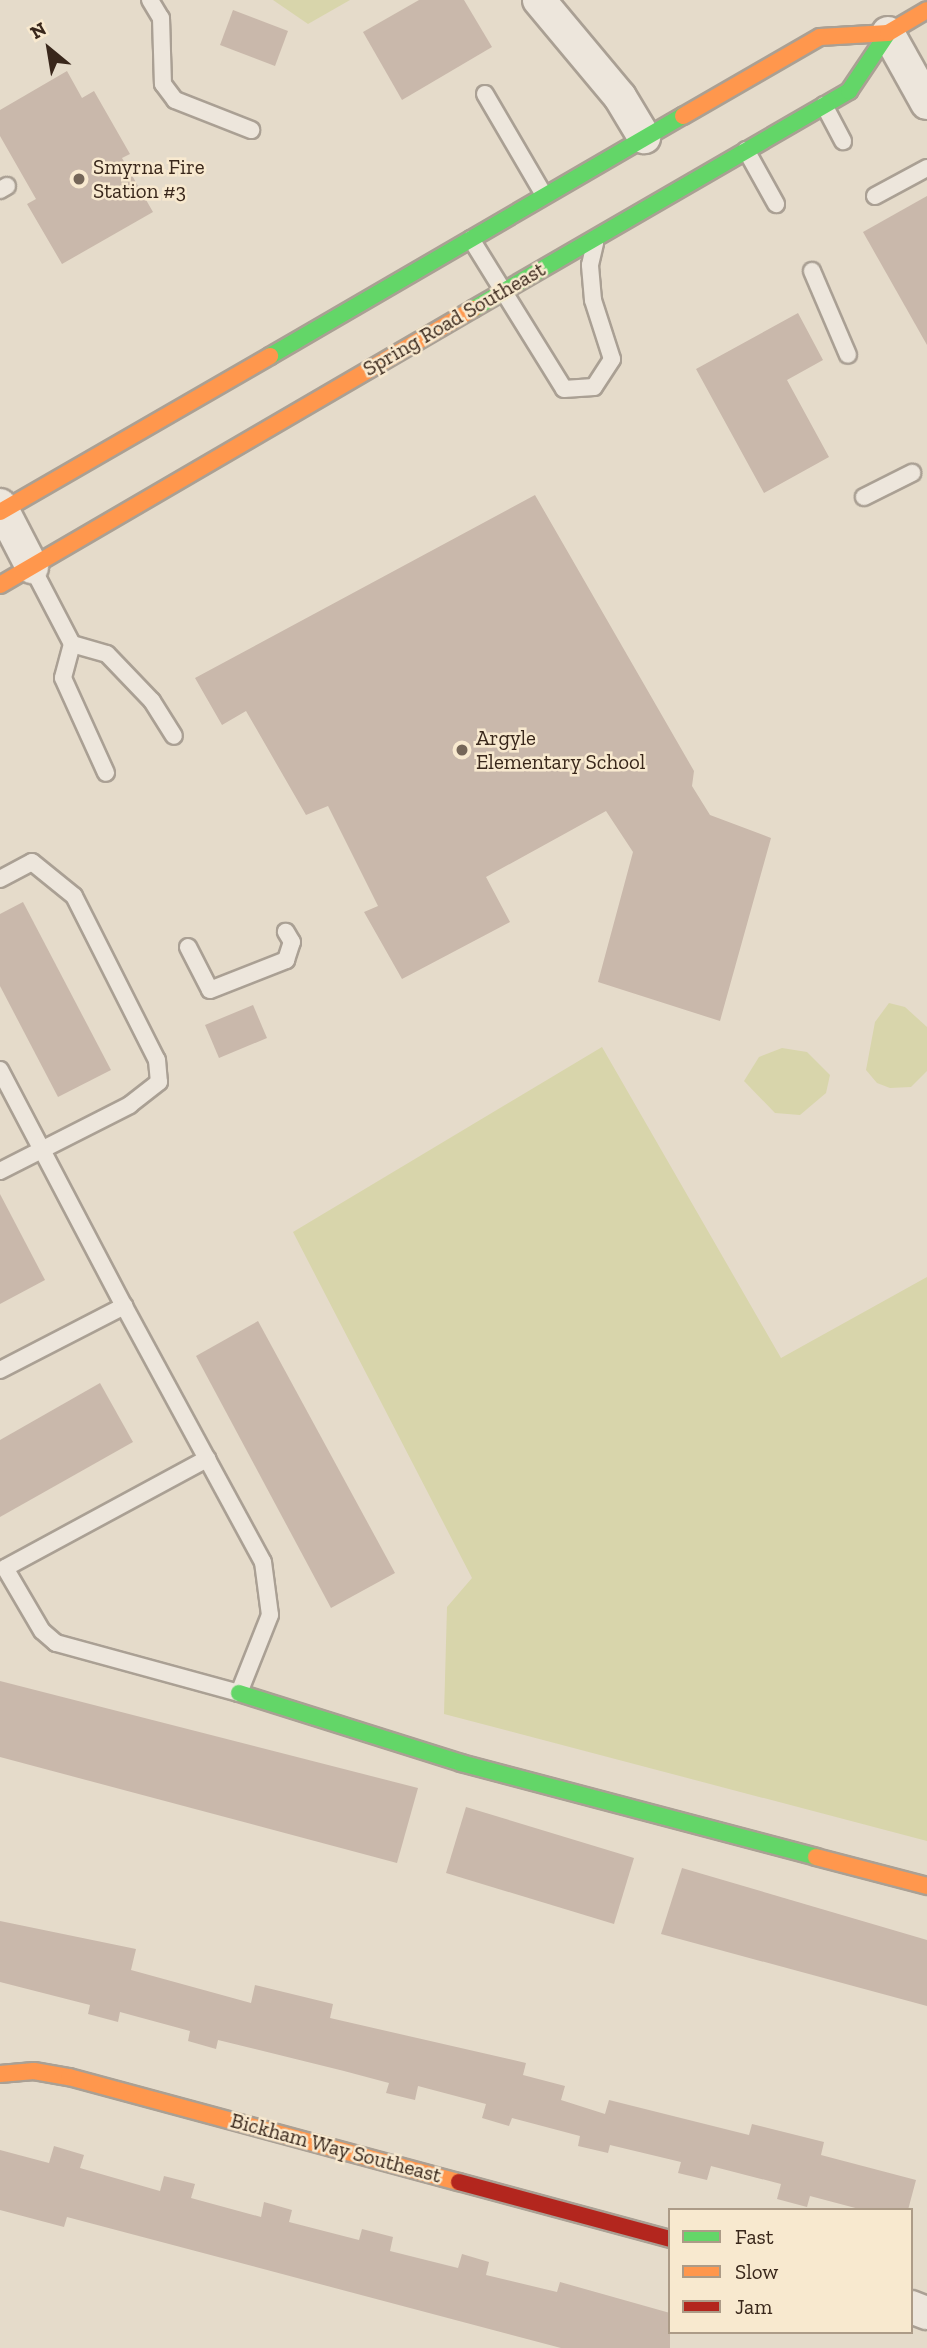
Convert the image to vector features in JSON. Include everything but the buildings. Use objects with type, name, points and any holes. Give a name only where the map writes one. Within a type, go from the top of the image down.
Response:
[{"type":"main road","name":"Spring Road Southeast","points":[[0,585],[502,290],[849,91],[888,33],[927,10]]},
{"type":"main road","name":"Spring Road Southeast","points":[[1,509],[820,37],[888,33]]},
{"type":"main road","points":[[239,1693],[461,1763],[927,1886]]},
{"type":"main road","name":"Bickham Way Southeast","points":[[0,2074],[34,2071],[95,2084],[668,2238]]},
{"type":"street","points":[[539,0],[620,97],[645,137]]},
{"type":"street","points":[[888,33],[927,103]]},
{"type":"street","points":[[1,509],[32,567]]},
{"type":"lane","points":[[150,0],[161,18],[163,84],[174,100],[251,130]]},
{"type":"lane","points":[[485,94],[544,195]]},
{"type":"lane","points":[[824,105],[843,141]]},
{"type":"lane","points":[[746,150],[776,204]]},
{"type":"lane","points":[[875,196],[927,168]]},
{"type":"lane","points":[[470,237],[564,389],[594,387],[612,359],[592,292],[590,265],[597,235]]},
{"type":"lane","points":[[812,271],[848,355]]},
{"type":"lane","points":[[864,497],[912,473]]},
{"type":"lane","points":[[32,567],[72,645],[63,678],[106,773]]},
{"type":"lane","points":[[72,645],[107,654],[152,701],[174,736]]},
{"type":"lane","points":[[0,879],[32,862],[74,896],[157,1060],[159,1082],[130,1105],[0,1171]]},
{"type":"lane","points":[[188,947],[210,990],[286,960],[292,942],[286,932]]},
{"type":"lane","points":[[0,1070],[263,1562],[270,1615],[239,1693],[55,1643],[42,1631],[2,1569],[207,1459]]},
{"type":"lane","points":[[0,1370],[124,1306]]},
{"type":"shaded area","points":[[273,0],[350,0],[308,24]]},
{"type":"shaded area","points":[[889,1003],[905,1007],[927,1027],[927,1071],[911,1087],[890,1088],[877,1083],[866,1070],[875,1022]]},
{"type":"shaded area","points":[[602,1047],[781,1358],[927,1277],[927,1841],[444,1714],[447,1607],[472,1578],[293,1232]]},
{"type":"shaded area","points":[[782,1048],[807,1052],[830,1075],[826,1093],[800,1115],[775,1113],[744,1081],[759,1057]]},
{"type":"traffic: fast","points":[[473,309],[849,91],[888,33]]},
{"type":"traffic: fast","points":[[270,356],[683,116]]},
{"type":"traffic: fast","points":[[239,1693],[461,1763],[816,1857]]},
{"type":"traffic: slow","points":[[683,116],[820,37],[888,33],[927,10]]},
{"type":"traffic: slow","points":[[0,585],[473,309]]},
{"type":"traffic: slow","points":[[0,512],[270,356]]},
{"type":"traffic: slow","points":[[816,1857],[927,1886]]},
{"type":"traffic: slow","points":[[0,2074],[34,2071],[69,2077],[459,2182]]},
{"type":"traffic: jam","points":[[459,2182],[668,2238]]},
{"type":"place","name":"Smyrna Fire Station #3","points":[[79,179]]},
{"type":"place","name":"Argyle Elementary School","points":[[462,750]]}]
